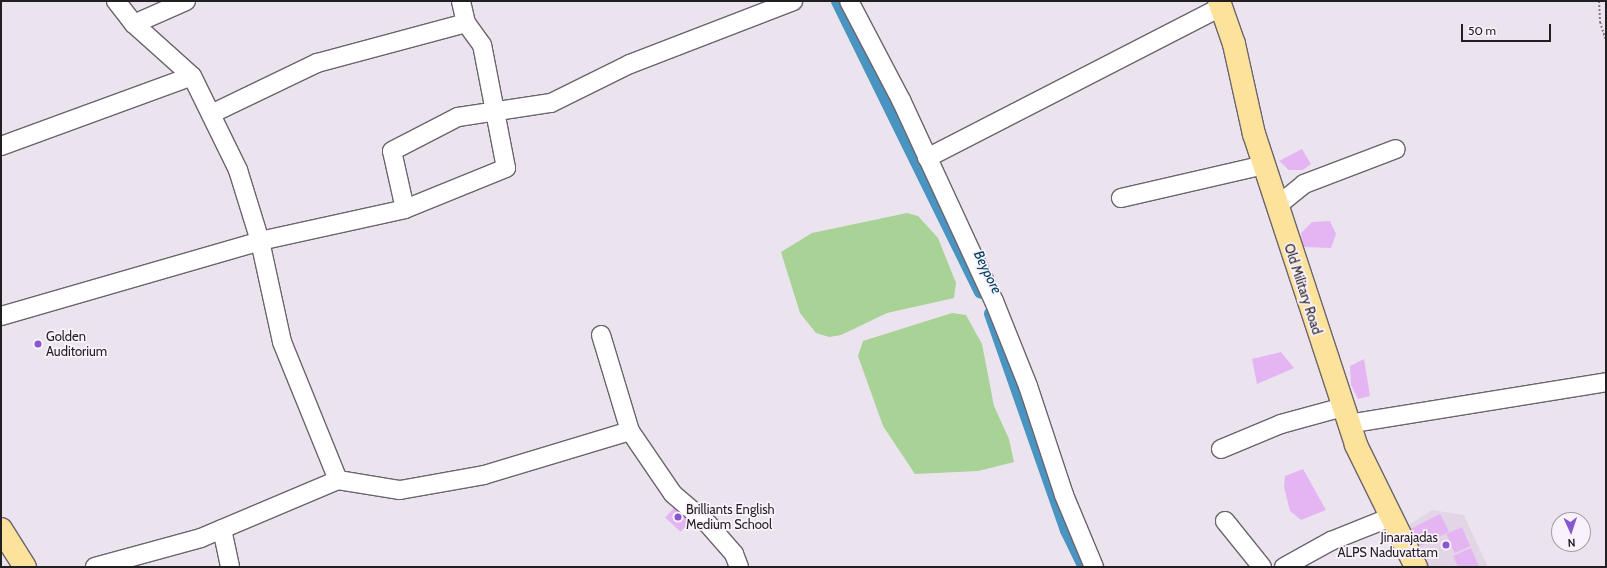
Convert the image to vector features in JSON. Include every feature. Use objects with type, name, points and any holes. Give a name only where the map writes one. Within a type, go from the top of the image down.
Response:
[{"type":"main road","name":"Old Military Road","points":[[1220,4],[1234,44],[1264,165],[1346,415],[1391,517],[1416,567]]},
{"type":"main road","points":[[1,529],[25,567]]},
{"type":"street","points":[[116,1],[134,24],[192,76],[238,170],[260,241],[282,342],[338,480]]},
{"type":"street","points":[[134,24],[186,1]]},
{"type":"street","points":[[1,316],[260,241],[404,209],[506,168],[497,111],[487,83],[482,45],[466,23],[461,1]]},
{"type":"street","points":[[404,209],[392,150],[458,117],[551,103],[630,64],[793,1]]},
{"type":"street","points":[[849,1],[901,100],[994,301],[1028,386],[1064,495],[1094,567]]},
{"type":"street","points":[[927,158],[1220,4]]},
{"type":"street","points":[[210,114],[317,63],[466,23]]},
{"type":"street","points":[[1,146],[192,76]]},
{"type":"street","points":[[1277,206],[1304,184],[1396,148]]},
{"type":"street","points":[[1121,198],[1264,165]]},
{"type":"street","points":[[601,335],[630,431],[672,494],[708,524],[734,554],[739,567]]},
{"type":"street","points":[[1221,449],[1281,424],[1606,382]]},
{"type":"street","points":[[95,567],[222,529],[338,480],[400,490],[484,475],[630,431]]},
{"type":"street","points":[[1284,567],[1331,541],[1391,517]]},
{"type":"street","points":[[1225,521],[1262,567]]},
{"type":"street","points":[[222,529],[230,567]]},
{"type":"path","points":[[1599,1],[1600,22],[1606,41]]},
{"type":"shaded area","name":"Jinarajadas ALPS Naduvattam","points":[[1432,510],[1464,515],[1488,567],[1421,567],[1409,525]]},
{"type":"green space","points":[[907,213],[918,216],[938,238],[956,283],[954,298],[887,313],[841,335],[829,337],[816,333],[800,313],[781,252],[812,233]]},
{"type":"green space","points":[[952,313],[966,315],[982,344],[994,406],[1009,439],[1014,462],[978,471],[915,474],[883,426],[858,356],[863,341]]},
{"type":"building","points":[[1302,149],[1311,164],[1303,170],[1289,170],[1279,161]]},
{"type":"building","points":[[1330,221],[1336,234],[1331,248],[1302,247],[1301,233],[1312,222]]},
{"type":"building","points":[[1281,352],[1294,368],[1257,384],[1252,359]]},
{"type":"building","points":[[1364,359],[1370,396],[1358,399],[1351,385],[1350,366]]},
{"type":"building","points":[[1303,469],[1326,510],[1301,520],[1290,511],[1284,487],[1285,476]]},
{"type":"building","name":"Brilliants English Medium School","points":[[674,508],[689,522],[680,532],[665,518]]},
{"type":"building","points":[[1440,514],[1449,532],[1421,546],[1411,529]]},
{"type":"building","points":[[1462,527],[1470,546],[1455,553],[1446,534]]},
{"type":"building","points":[[1471,548],[1479,567],[1458,567],[1453,556]]},
{"type":"waterway","name":"Beypore","points":[[837,1],[980,292]]},
{"type":"waterway","name":"Beypore","points":[[990,313],[1066,530],[1084,567]]},
{"type":"place","name":"Golden Auditorium","points":[[38,344]]},
{"type":"place","name":"Brilliants English Medium School","points":[[678,517]]},
{"type":"place","name":"Jinarajadas ALPS Naduvattam","points":[[1446,545]]}]
